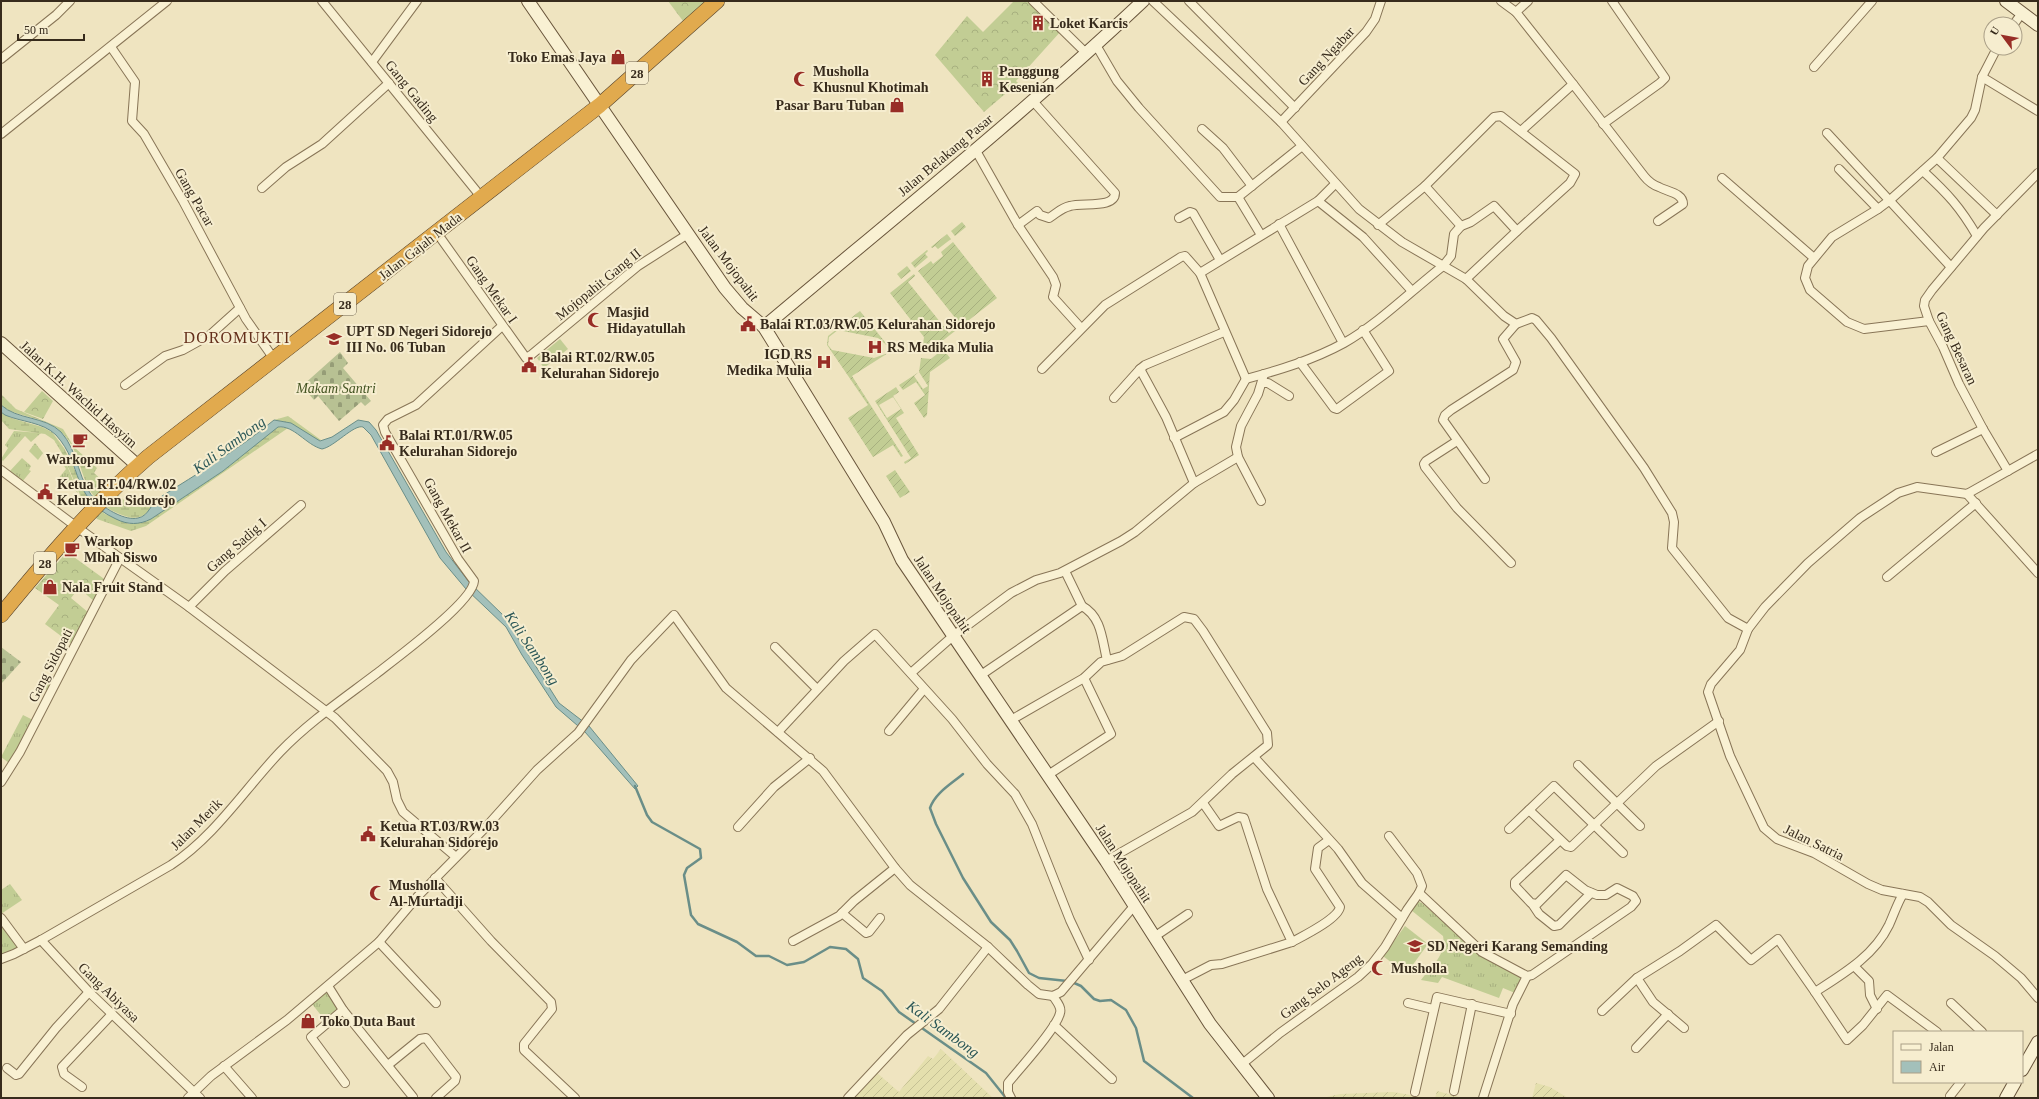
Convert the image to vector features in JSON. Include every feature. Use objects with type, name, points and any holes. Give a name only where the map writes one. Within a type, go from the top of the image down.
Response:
[{"type":"highway","name":"Jalan Gajah Mada","points":[[78,528],[138,466],[600,105],[717,1]]},
{"type":"highway","name":"28","points":[[1,615],[78,528]]},
{"type":"street","points":[[1,59],[56,15],[70,1]]},
{"type":"street","points":[[1,134],[167,1]]},
{"type":"street","name":"Gang Gading","points":[[322,1],[482,198]]},
{"type":"street","points":[[372,62],[417,1]]},
{"type":"street","name":"Jalan Mojopahit","points":[[528,1],[730,294],[764,327],[884,522],[902,560],[1106,861],[1210,1024],[1268,1098]]},
{"type":"street","points":[[1033,1],[1086,53]]},
{"type":"street","name":"Jalan Belakang Pasar","points":[[764,327],[1096,45],[1143,1]]},
{"type":"street","points":[[1153,1],[1281,122],[1359,209],[1378,225],[1407,245],[1466,279],[1504,316],[1516,324]]},
{"type":"street","points":[[1189,1],[1295,108]]},
{"type":"street","name":"Gang Ngabar","points":[[1281,122],[1366,32],[1375,19],[1381,1]]},
{"type":"street","points":[[1501,1],[1516,12],[1647,180],[1659,187],[1675,193],[1683,201],[1683,204],[1658,221]]},
{"type":"street","points":[[1516,12],[1528,1]]},
{"type":"street","points":[[1603,124],[1660,84],[1665,78],[1612,1]]},
{"type":"street","points":[[1814,67],[1872,1]]},
{"type":"street","points":[[2006,1],[2038,25]]},
{"type":"street","points":[[1096,45],[1117,81],[1139,108],[1220,197],[1238,196],[1302,146]]},
{"type":"street","name":"Gang Pacar","points":[[111,47],[135,82],[132,121],[144,134],[183,202],[240,308],[274,359]]},
{"type":"street","points":[[1929,321],[1864,330],[1847,322],[1810,290],[1806,284],[1806,272],[1814,258],[1832,237],[1890,200],[1937,158],[1972,118],[1982,77],[1993,56]]},
{"type":"street","points":[[1982,77],[2038,112]]},
{"type":"street","points":[[262,188],[286,167],[322,144],[389,83]]},
{"type":"street","points":[[1521,131],[1573,84]]},
{"type":"street","points":[[1018,225],[1037,211],[1040,215],[1049,218],[1060,209],[1073,205],[1104,203],[1113,200],[1115,196],[1115,193],[1032,100]]},
{"type":"street","points":[[1378,225],[1425,186],[1494,116],[1501,116],[1575,176],[1570,183],[1516,231],[1466,279]]},
{"type":"street","points":[[1202,129],[1223,148],[1252,186]]},
{"type":"street","points":[[1827,133],[1951,267]]},
{"type":"street","points":[[975,149],[1018,225],[1053,277],[1056,285],[1054,297],[1081,328]]},
{"type":"street","points":[[1937,158],[1997,215]]},
{"type":"street","points":[[1839,169],[1878,209]]},
{"type":"street","points":[[1923,171],[1951,196],[1977,236]]},
{"type":"street","points":[[1722,178],[1814,258]]},
{"type":"street","name":"Gang Besaran","points":[[2008,471],[1983,430],[1929,321],[1924,306],[1925,300],[1977,236],[1997,215],[2036,179]]},
{"type":"street","points":[[1200,273],[1318,201],[1335,184]]},
{"type":"street","points":[[1425,186],[1461,226]]},
{"type":"street","points":[[1238,196],[1261,235]]},
{"type":"street","points":[[1318,201],[1363,237],[1411,290]]},
{"type":"street","points":[[1174,438],[1224,412],[1234,400],[1246,379],[1300,362],[1343,343],[1363,330],[1411,290],[1443,266],[1451,256],[1454,234],[1461,226],[1471,222],[1494,206],[1516,231]]},
{"type":"street","points":[[1179,218],[1190,212],[1193,213],[1220,260]]},
{"type":"street","points":[[1279,224],[1343,343]]},
{"type":"street","name":"Gang Mekar I","points":[[437,233],[502,326],[527,358]]},
{"type":"street","name":"Mojopahit Gang II","points":[[527,358],[638,266],[688,234]]},
{"type":"street","points":[[1042,369],[1081,328],[1112,300],[1181,257],[1185,256],[1200,273],[1224,332],[1246,379]]},
{"type":"street","points":[[125,385],[164,356],[183,350],[210,335],[240,308]]},
{"type":"street","points":[[1485,479],[1443,420],[1445,415],[1514,370],[1516,362],[1502,339],[1516,324],[1534,319],[1551,338],[1644,468],[1672,513],[1674,522],[1672,548],[1728,618],[1748,629],[1765,607],[1808,563],[1855,522],[1898,493],[1917,487],[1967,494],[1976,502],[2038,573]]},
{"type":"street","name":"Gang Mekar II","points":[[474,585],[474,581],[458,559],[385,432],[383,425],[388,419],[416,405],[502,326]]},
{"type":"street","points":[[1300,362],[1334,408],[1337,409],[1389,371],[1363,330]]},
{"type":"street","points":[[1114,398],[1145,365],[1224,332]]},
{"type":"street","name":"Jalan K.H. Wachid Hasyim","points":[[1,343],[138,466]]},
{"type":"street","points":[[1140,369],[1166,418],[1194,483]]},
{"type":"street","points":[[1261,502],[1238,457],[1236,447],[1237,436],[1258,394],[1264,374]]},
{"type":"street","points":[[1262,383],[1268,383],[1289,396]]},
{"type":"street","points":[[1936,452],[1983,430]]},
{"type":"street","points":[[1458,441],[1426,461],[1424,464],[1425,467],[1457,508],[1511,563]]},
{"type":"street","points":[[1967,494],[2038,454]]},
{"type":"street","points":[[910,674],[953,636],[1011,593],[1036,580],[1065,571],[1135,532],[1194,483],[1238,457]]},
{"type":"street","points":[[1,470],[78,528],[189,607],[326,711],[387,771],[393,782],[397,800],[403,812],[456,857]]},
{"type":"street","points":[[1887,577],[1976,502]]},
{"type":"street","name":"Gang Sadig I","points":[[189,607],[225,571],[301,505]]},
{"type":"street","name":"Gang Sidopati","points":[[1,782],[20,752],[120,558]]},
{"type":"street","points":[[1065,571],[1082,606],[1093,613],[1098,623],[1107,660]]},
{"type":"street","name":"Jalan Merik","points":[[41,940],[186,855],[212,829],[277,755],[326,711],[424,636],[455,608],[474,585]]},
{"type":"street","points":[[980,675],[1082,606]]},
{"type":"street","points":[[188,1098],[194,1091],[224,1066],[287,1020],[379,942],[435,878],[537,770],[578,733],[641,648],[674,615],[726,688],[810,758],[832,782],[895,868],[910,885],[988,947],[1039,994],[1053,996],[1061,992],[1134,906]]},
{"type":"street","points":[[1011,720],[1084,678],[1101,662],[1122,656],[1184,616],[1194,619],[1267,733],[1268,745],[1232,774],[1203,804],[1192,812],[1106,861]]},
{"type":"street","name":"Jalan Satria","points":[[1748,629],[1740,650],[1708,689],[1709,698],[1720,721],[1730,756],[1767,831],[1782,841],[1814,853],[1868,884],[1882,890],[1920,897],[1928,902],[1951,924],[1995,956],[2021,978],[2038,998]]},
{"type":"street","points":[[778,732],[844,660],[875,634],[952,719],[987,764],[1010,786],[1024,809],[1078,940],[1089,960]]},
{"type":"street","points":[[775,647],[817,689]]},
{"type":"street","points":[[1048,775],[1111,734],[1084,678]]},
{"type":"street","points":[[889,731],[924,689]]},
{"type":"street","points":[[1529,810],[1560,840],[1567,846],[1571,847],[1656,766],[1720,721]]},
{"type":"street","points":[[1254,757],[1329,840],[1362,883],[1402,918]]},
{"type":"street","points":[[738,827],[774,787],[810,758]]},
{"type":"street","points":[[1578,765],[1640,826]]},
{"type":"street","points":[[1509,828],[1554,786],[1593,826],[1623,853]]},
{"type":"street","points":[[1203,804],[1219,826],[1238,817],[1244,818],[1267,888],[1292,942]]},
{"type":"street","points":[[1389,836],[1419,877],[1422,886],[1419,893],[1477,948],[1492,958],[1526,976],[1538,972],[1631,907],[1636,901],[1633,896],[1617,888],[1602,896],[1591,893],[1566,875],[1537,904],[1533,905]]},
{"type":"street","points":[[1182,980],[1211,965],[1222,964],[1292,942],[1333,918],[1339,912],[1340,907],[1315,869],[1318,848],[1329,840]]},
{"type":"street","points":[[1560,840],[1515,882],[1515,886],[1533,905],[1539,914],[1554,926],[1559,926],[1591,893]]},
{"type":"street","points":[[792,941],[832,921],[895,868]]},
{"type":"street","points":[[435,878],[491,941],[551,1002],[552,1009],[524,1044],[524,1050],[575,1098]]},
{"type":"street","name":"Gang Selo Ageng","points":[[1241,1065],[1280,1033],[1367,970],[1385,947],[1419,893]]},
{"type":"street","points":[[1815,992],[1861,963],[1881,939],[1903,894]]},
{"type":"street","points":[[842,913],[866,933],[870,932],[880,918]]},
{"type":"street","points":[[1154,937],[1188,914]]},
{"type":"street","points":[[1,918],[24,949]]},
{"type":"street","points":[[1602,1011],[1637,978],[1680,951],[1716,925],[1750,960],[1778,939],[1847,1040],[1877,1009],[1887,995],[1936,1031]]},
{"type":"street","points":[[1,959],[41,940]]},
{"type":"street","name":"Gang Abiyasa","points":[[41,940],[89,992],[200,1098]]},
{"type":"street","points":[[379,942],[436,1003]]},
{"type":"street","points":[[848,1098],[912,1030],[939,1009],[988,947]]},
{"type":"street","points":[[1854,966],[1869,981],[1870,995],[1877,1009]]},
{"type":"street","points":[[1483,1098],[1510,1014],[1526,976]]},
{"type":"street","points":[[1637,978],[1653,1002],[1684,1028]]},
{"type":"street","points":[[328,986],[344,1010],[413,1097]]},
{"type":"street","points":[[7,1068],[16,1075],[19,1074],[56,1028],[89,992]]},
{"type":"street","points":[[1011,1098],[1008,1092],[1008,1083],[1054,1025],[1061,1009],[1053,996]]},
{"type":"street","points":[[1415,1092],[1436,998],[1439,996],[1510,1014]]},
{"type":"street","points":[[1408,1003],[1433,1009]]},
{"type":"street","points":[[1951,1003],[1981,1031]]},
{"type":"street","points":[[1454,1091],[1472,1004]]},
{"type":"street","points":[[344,1010],[311,1037],[345,1083]]},
{"type":"street","points":[[82,1087],[64,1074],[62,1067],[112,1014]]},
{"type":"street","points":[[1636,1048],[1668,1014]]},
{"type":"street","points":[[1054,1025],[1112,1079]]},
{"type":"street","points":[[388,1065],[420,1040],[426,1038],[456,1077],[453,1083],[436,1098]]},
{"type":"street","points":[[2023,1068],[2038,1042]]},
{"type":"street","points":[[224,1066],[252,1098]]},
{"type":"street","points":[[1941,1098],[1951,1097],[1960,1083]]},
{"type":"street","points":[[2006,1098],[2014,1083]]},
{"type":"shaded area","points":[[941,1049],[993,1098],[851,1098],[876,1072],[899,1092],[928,1056],[933,1059]]},
{"type":"shaded area","points":[[1536,1083],[1550,1087],[1568,1098],[1532,1098]]},
{"type":"shaded area","points":[[1437,1091],[1463,1098],[1435,1098]]},
{"type":"shaded area","points":[[1393,1092],[1428,1098],[1322,1098],[1340,1094]]},
{"type":"green space","points":[[668,1],[707,1],[683,21]]},
{"type":"green space","points":[[1014,1],[1030,1],[1061,31],[1016,81],[1018,83],[984,112],[935,55],[967,16],[983,32]]},
{"type":"green space","points":[[962,222],[966,227],[955,236],[951,231]]},
{"type":"green space","points":[[947,234],[951,239],[938,249],[935,246],[932,248],[931,247]]},
{"type":"green space","points":[[953,242],[997,298],[927,353],[922,352],[924,337],[890,293],[914,274],[915,276],[908,282],[949,333],[960,324],[918,271],[931,261],[933,264],[943,256],[941,252]]},
{"type":"green space","points":[[927,250],[928,251],[925,254],[928,257],[915,268],[911,263]]},
{"type":"green space","points":[[907,266],[911,271],[901,279],[897,274]]},
{"type":"green space","points":[[860,311],[889,347],[878,338],[838,330],[829,337],[828,345],[832,350],[874,358],[888,353],[852,376],[903,456],[901,457],[893,445],[873,457],[848,418],[868,405],[827,345],[828,336]]},
{"type":"green space","points":[[560,339],[568,349],[544,368],[537,358]]},
{"type":"green space","points":[[943,349],[950,358],[930,372],[927,415],[924,418],[914,403],[925,395],[916,382],[903,390],[899,385],[919,372],[921,358],[931,359]],"holes":[[[919,372],[928,386],[923,389],[914,376]]]},
{"type":"green space","name":"Makam Santri","points":[[340,352],[348,363],[343,368],[371,401],[365,406],[361,402],[339,421],[318,396],[314,400],[302,386]]},
{"type":"green space","points":[[896,387],[899,392],[893,396],[904,413],[896,418],[919,455],[905,464],[904,462],[911,458],[875,401]],"holes":[[[893,397],[901,409],[887,418],[879,405]]]},
{"type":"green space","points":[[42,391],[53,401],[43,419],[24,412]]},
{"type":"green space","points":[[1,394],[16,409],[63,429],[74,447],[97,468],[94,473],[124,500],[158,498],[151,508],[141,517],[131,518],[108,508],[96,499],[89,488],[69,441],[53,426],[40,420],[6,409],[1,405]]},
{"type":"green space","points":[[1,412],[11,418],[42,427],[52,432],[64,448],[90,501],[105,514],[129,524],[151,519],[223,471],[277,427],[288,428],[146,526],[131,531],[97,519],[83,502],[63,455],[54,440],[45,434],[9,429],[1,420]]},
{"type":"green space","points":[[288,416],[321,440],[315,440],[291,423],[274,420]]},
{"type":"green space","points":[[14,431],[41,433],[31,442],[25,436],[3,461],[1,459],[8,448],[5,445]]},
{"type":"green space","points":[[35,443],[43,453],[38,460],[29,451]]},
{"type":"green space","points":[[63,455],[78,493],[66,482],[64,484],[58,479],[66,469],[59,457]]},
{"type":"green space","points":[[22,458],[31,466],[29,470],[31,471],[22,482],[9,472]]},
{"type":"green space","points":[[895,470],[910,492],[900,498],[886,476]]},
{"type":"green space","points":[[67,552],[107,581],[95,602],[79,588],[71,598],[89,613],[73,645],[45,624],[59,605],[35,588]]},
{"type":"green space","points":[[1,647],[21,662],[1,684]]},
{"type":"green space","points":[[43,678],[52,685],[49,691],[39,686]]},
{"type":"green space","points":[[23,715],[33,720],[9,763],[1,757]]},
{"type":"green space","points":[[10,884],[22,900],[1,914],[1,890]]},
{"type":"green space","points":[[1417,901],[1422,903],[1482,956],[1520,977],[1515,993],[1503,988],[1499,998],[1442,977],[1438,983],[1421,980],[1437,960],[1443,949],[1444,943],[1443,936],[1411,910]]},
{"type":"green space","points":[[1,923],[20,949],[1,957]]},
{"type":"green space","points":[[1405,926],[1428,944],[1406,974],[1383,956]]},
{"type":"green space","points":[[326,992],[339,1008],[324,1019],[312,1004]]},
{"type":"water","points":[[1,405],[15,413],[47,423],[61,432],[72,449],[82,477],[91,494],[97,501],[110,511],[127,518],[138,518],[145,515],[156,500],[232,451],[274,420],[291,423],[320,441],[332,437],[358,420],[369,422],[376,430],[446,552],[469,582],[504,616],[559,703],[589,726],[638,786],[635,789],[585,732],[556,707],[522,655],[506,627],[466,589],[440,558],[371,435],[363,427],[354,429],[322,449],[311,444],[289,429],[278,427],[223,471],[151,519],[134,524],[116,519],[101,511],[91,501],[79,481],[71,458],[56,435],[45,427],[5,415],[1,412]]},
{"type":"waterway","points":[[963,774],[939,793],[930,808],[936,824],[963,878],[991,922],[1010,940],[1029,973],[1039,978],[1067,981]]},
{"type":"waterway","name":"Kali Sambong","points":[[635,786],[647,815],[652,822],[700,849],[701,858],[687,868],[684,875],[691,915],[698,924],[737,942],[756,956],[769,956],[787,965],[804,962],[830,947],[846,949],[858,959],[863,978],[882,991],[899,1012],[986,1073],[1006,1098]]},
{"type":"waterway","points":[[1072,982],[1081,986],[1094,999],[1100,1001],[1111,1000],[1126,1010],[1136,1028],[1144,1061],[1193,1098]]},
{"type":"place","name":"Loket Karcis","points":[[1038,23]]},
{"type":"place","name":"Toko Emas Jaya","points":[[618,57]]},
{"type":"place","name":"Musholla Khusnul Khotimah","points":[[801,79]]},
{"type":"place","name":"Panggung Kesenian","points":[[987,79]]},
{"type":"place","name":"Pasar Baru Tuban","points":[[897,105]]},
{"type":"place","name":"Masjid Hidayatullah","points":[[595,320]]},
{"type":"place","name":"Balai RT.03/RW.05 Kelurahan Sidorejo","points":[[748,324]]},
{"type":"place","name":"UPT SD Negeri Sidorejo III No. 06 Tuban","points":[[334,339]]},
{"type":"place","name":"RS Medika Mulia","points":[[875,347]]},
{"type":"place","name":"IGD RS Medika Mulia","points":[[824,362]]},
{"type":"place","name":"Balai RT.02/RW.05 Kelurahan Sidorejo","points":[[529,365]]},
{"type":"place","name":"Warkopmu","points":[[80,440]]},
{"type":"place","name":"Balai RT.01/RW.05 Kelurahan Sidorejo","points":[[387,443]]},
{"type":"place","name":"Ketua RT.04/RW.02 Kelurahan Sidorejo","points":[[45,492]]},
{"type":"place","name":"Warkop Mbah Siswo","points":[[72,549]]},
{"type":"place","name":"Nala Fruit Stand","points":[[50,587]]},
{"type":"place","name":"Ketua RT.03/RW.03 Kelurahan Sidorejo","points":[[368,834]]},
{"type":"place","name":"Musholla Al-Murtadji","points":[[377,893]]},
{"type":"place","name":"SD Negeri Karang Semanding","points":[[1415,946]]},
{"type":"place","name":"Musholla","points":[[1379,968]]},
{"type":"place","name":"Toko Duta Baut","points":[[308,1021]]},
{"type":"district","name":"DOROMUKTI","points":[[237,337]]}]
